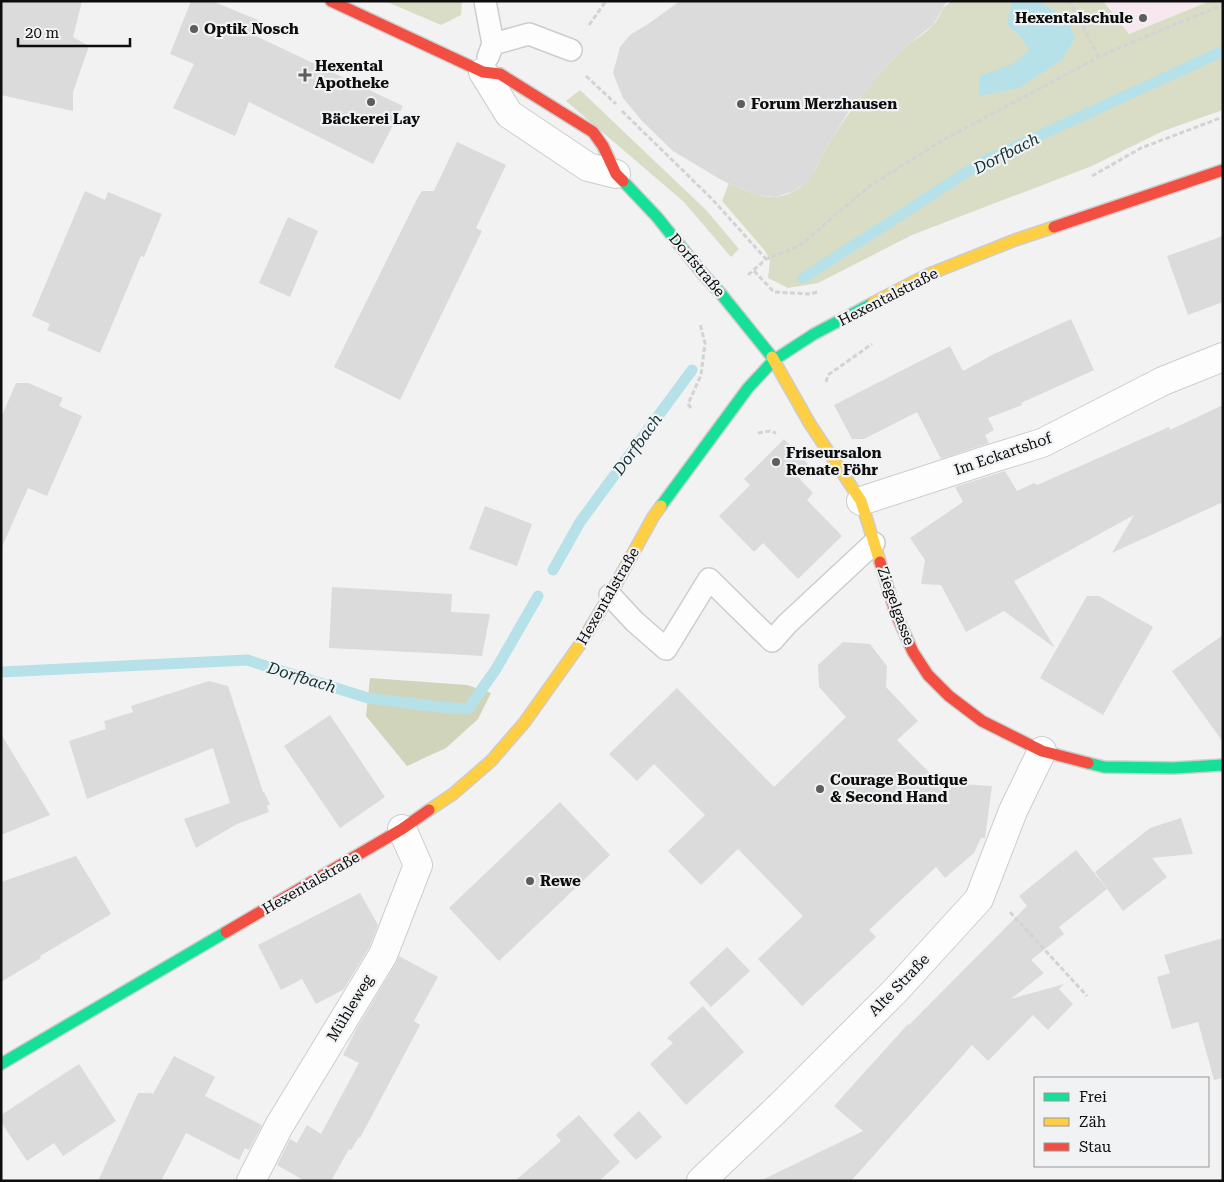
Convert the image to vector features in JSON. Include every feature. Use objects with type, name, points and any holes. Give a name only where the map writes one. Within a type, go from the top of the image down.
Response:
[{"type":"main road","points":[[331,1],[483,72]]},
{"type":"main road","name":"Hexentalstraße","points":[[1,1064],[402,829],[453,794],[490,761],[524,722],[581,643],[653,518],[748,388],[774,360],[814,334],[928,275],[1015,240],[1223,170]]},
{"type":"main road","name":"Dorfstraße","points":[[616,174],[657,217],[774,360]]},
{"type":"main road","name":"Ziegelgasse","points":[[774,360],[810,424],[861,501],[896,614],[913,652],[928,675],[949,696],[982,722],[1042,751],[1104,767],[1174,768],[1223,765]]},
{"type":"street","name":"Dorfstraße","points":[[483,72],[510,114],[588,166],[616,174]]},
{"type":"street","name":"Im Eckartshof","points":[[861,501],[1042,443],[1162,382],[1223,357]]},
{"type":"street","name":"Alte Straße","points":[[701,1181],[780,1106],[896,990],[979,899],[1013,811],[1042,751]]},
{"type":"street","name":"Mühleweg","points":[[251,1181],[279,1126],[383,955],[418,865],[402,829]]},
{"type":"lane","points":[[483,72],[493,44],[485,1]]},
{"type":"lane","points":[[493,44],[529,34],[571,50]]},
{"type":"lane","points":[[610,595],[634,621],[666,649],[708,579],[772,640],[874,542]]},
{"type":"path","points":[[1067,1],[1070,3],[1099,57]]},
{"type":"path","points":[[722,295],[754,271],[766,259],[799,246],[871,186],[943,140],[1099,57],[1223,5]]},
{"type":"path","points":[[571,50],[574,64],[712,199],[766,259]]},
{"type":"path","points":[[754,271],[774,292],[811,294],[825,290]]},
{"type":"path","points":[[1004,905],[1087,996]]},
{"type":"shaded area","name":"Hexentalschule","points":[[1103,1],[1210,1],[1129,34]]},
{"type":"green space","points":[[385,1],[462,1],[461,15],[441,25]]},
{"type":"green space","points":[[953,1],[1103,1],[1129,34],[1210,1],[1223,1],[1223,110],[1163,131],[1092,166],[912,235],[818,283],[788,288],[768,278],[770,260],[765,251],[722,201],[729,183],[761,196],[769,197],[786,195],[801,187],[811,177],[838,128],[876,78],[905,47],[935,23],[942,10]]},
{"type":"green space","points":[[580,90],[706,210],[739,249],[731,257],[684,202],[566,101]]},
{"type":"green space","points":[[370,678],[467,685],[491,693],[478,719],[446,748],[407,766],[366,716]]},
{"type":"water","points":[[1012,1],[1038,1],[1066,17],[1075,38],[1062,60],[1019,88],[979,96],[979,76],[1012,64],[1029,51],[1020,35],[1007,25]]},
{"type":"building","points":[[1,1],[82,1],[73,37],[89,46],[73,92],[73,111],[1,95]]},
{"type":"building","points":[[191,1],[212,1],[258,20],[252,34],[403,106],[373,164],[249,102],[235,136],[173,108],[194,64],[170,54]]},
{"type":"building","name":"Forum Merzhausen","points":[[680,1],[947,1],[933,25],[905,47],[889,63],[849,111],[827,146],[812,176],[794,191],[775,197],[757,195],[723,181],[673,151],[642,121],[623,98],[613,73],[620,47],[630,35]]},
{"type":"building","points":[[457,142],[506,165],[476,228],[482,231],[400,400],[334,367],[417,199],[422,191],[434,191]]},
{"type":"building","points":[[85,191],[105,200],[108,192],[162,214],[144,257],[141,256],[100,353],[47,330],[50,324],[32,316]]},
{"type":"building","points":[[288,217],[318,231],[290,297],[259,283]]},
{"type":"building","points":[[1223,236],[1223,302],[1188,315],[1167,256]]},
{"type":"building","points":[[1071,319],[1094,370],[1021,403],[1022,405],[988,418],[994,430],[985,435],[989,443],[941,459],[917,412],[864,439],[852,439],[834,405],[950,346],[963,371],[994,354]]},
{"type":"building","points":[[16,383],[28,383],[63,398],[59,406],[82,416],[47,496],[28,488],[1,549],[1,418]]},
{"type":"building","points":[[1223,405],[1223,502],[1112,553],[1134,515],[1014,581],[1055,648],[1004,611],[966,632],[941,585],[921,584],[925,560],[910,538],[963,502],[955,487],[1005,471],[1017,491],[1034,483],[1037,485],[1169,427],[1170,430]]},
{"type":"building","points":[[784,439],[808,464],[797,476],[813,493],[807,500],[842,536],[798,579],[763,543],[754,552],[719,516],[750,485],[744,479]]},
{"type":"building","points":[[485,506],[532,524],[517,566],[469,549]]},
{"type":"building","points":[[332,587],[452,594],[451,612],[490,614],[482,656],[329,648]]},
{"type":"building","points":[[1087,596],[1099,596],[1153,627],[1103,715],[1040,678]]},
{"type":"building","points":[[1223,635],[1223,742],[1172,671]]},
{"type":"building","points":[[843,642],[870,644],[887,666],[886,687],[918,721],[897,740],[931,774],[959,784],[992,786],[985,838],[981,838],[974,853],[945,878],[936,867],[869,930],[876,937],[802,1006],[758,959],[803,916],[738,849],[701,885],[668,851],[705,815],[654,764],[637,781],[609,754],[677,688],[774,787],[846,717],[819,687],[818,665]]},
{"type":"building","points":[[209,681],[228,686],[263,792],[270,804],[267,806],[269,812],[237,824],[196,848],[184,819],[230,803],[213,748],[87,799],[69,741],[106,729],[104,721],[133,712],[131,706]]},
{"type":"building","points":[[330,715],[385,797],[340,828],[284,746]]},
{"type":"building","points":[[1,734],[50,815],[1,835]]},
{"type":"building","name":"Rewe","points":[[560,802],[610,855],[499,961],[449,908]]},
{"type":"building","points":[[1181,818],[1193,854],[1152,858],[1167,877],[1123,911],[1095,872],[1150,828]]},
{"type":"building","points":[[1076,850],[1107,889],[1059,927],[1064,934],[1031,960],[1044,973],[1011,999],[1064,984],[1059,989],[1073,1004],[1048,1030],[1033,1015],[988,1061],[972,1045],[851,1181],[760,1181],[863,1131],[834,1106],[908,1024],[1027,906],[1019,896]]},
{"type":"building","points":[[76,856],[111,914],[40,956],[41,958],[1,982],[1,882]]},
{"type":"building","points":[[360,893],[378,925],[369,948],[343,990],[316,1004],[302,979],[281,990],[258,945]]},
{"type":"building","points":[[1223,938],[1223,1078],[1214,1080],[1198,1022],[1172,1029],[1157,977],[1170,973],[1164,955]]},
{"type":"building","points":[[727,947],[750,971],[711,1007],[689,983]]},
{"type":"building","points":[[399,956],[438,977],[414,1021],[420,1025],[360,1138],[351,1150],[349,1149],[331,1181],[305,1181],[277,1165],[290,1139],[297,1143],[307,1125],[321,1134],[359,1063],[343,1055]]},
{"type":"building","points":[[703,1006],[744,1052],[686,1105],[650,1064],[673,1043],[667,1038]]},
{"type":"building","points":[[174,1056],[215,1077],[205,1096],[262,1125],[249,1150],[245,1148],[239,1160],[186,1133],[161,1181],[98,1181],[138,1093],[153,1094]]},
{"type":"building","points":[[79,1064],[116,1121],[63,1156],[54,1143],[27,1161],[1,1122],[1,1115]]},
{"type":"building","points":[[639,1111],[662,1137],[636,1160],[613,1135]]},
{"type":"building","points":[[579,1115],[620,1162],[599,1181],[515,1181],[561,1141],[556,1135]]},
{"type":"waterway","name":"Dorfbach","points":[[803,278],[984,161],[1223,51]]},
{"type":"waterway","name":"Dorfbach","points":[[553,570],[580,522],[692,370]]},
{"type":"waterway","name":"Dorfbach","points":[[1,672],[247,660],[368,698],[468,709],[496,669],[538,596]]},
{"type":"traffic: fast","points":[[623,181],[657,217],[772,357]]},
{"type":"traffic: fast","points":[[661,506],[748,388],[774,360],[814,334],[873,303]]},
{"type":"traffic: fast","points":[[1088,763],[1104,767],[1174,768],[1223,765]]},
{"type":"traffic: fast","points":[[1,1064],[226,932]]},
{"type":"traffic: slow","points":[[873,303],[927,275],[1015,240],[1054,227]]},
{"type":"traffic: slow","points":[[772,357],[810,424],[861,501],[880,562]]},
{"type":"traffic: slow","points":[[429,810],[453,794],[491,761],[524,723],[581,643],[661,506]]},
{"type":"traffic: jam","points":[[331,1],[483,72],[500,74],[593,132],[603,146],[616,174],[623,181]]},
{"type":"traffic: jam","points":[[1054,227],[1223,170]]},
{"type":"traffic: jam","points":[[880,562],[896,614],[913,652],[928,675],[949,696],[982,721],[1042,751],[1088,763]]},
{"type":"traffic: jam","points":[[226,932],[402,829],[429,810]]},
{"type":"place","name":"Hexentalschule","points":[[1143,18]]},
{"type":"place","name":"Optik Nosch","points":[[194,29]]},
{"type":"place","name":"Hexental Apotheke","points":[[305,75]]},
{"type":"place","name":"Bäckerei Lay","points":[[371,102]]},
{"type":"place","name":"Forum Merzhausen","points":[[741,104]]},
{"type":"place","name":"Friseursalon Renate Föhr","points":[[776,462]]},
{"type":"place","name":"Courage Boutique & Second Hand","points":[[820,789]]},
{"type":"place","name":"Rewe","points":[[530,881]]}]
